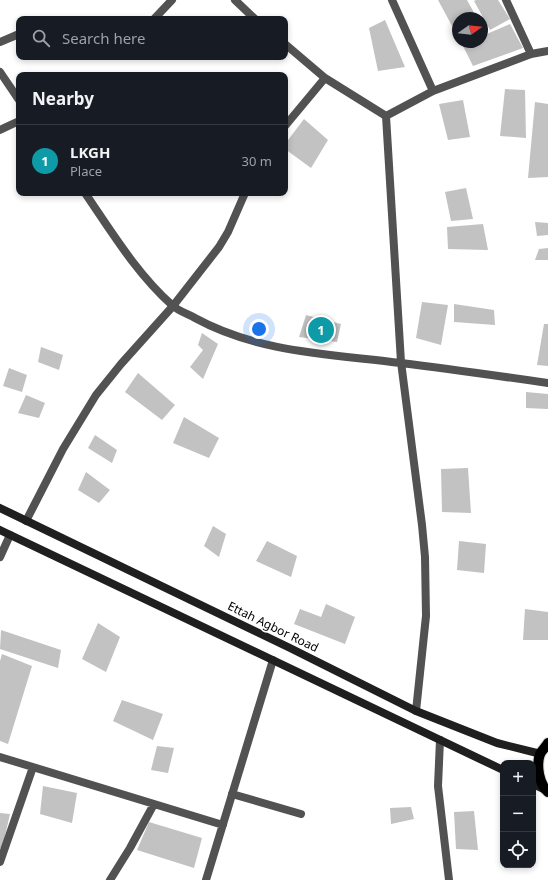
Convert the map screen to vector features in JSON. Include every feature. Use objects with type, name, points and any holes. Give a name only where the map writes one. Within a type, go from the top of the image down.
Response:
[{"type":"main road","name":"Ettah Agbor Road","points":[[0,508],[290,648],[416,712],[497,743],[540,754]]},
{"type":"main road","points":[[0,530],[500,769]]},
{"type":"main road","points":[[547,791],[541,782],[539,772],[540,754],[548,743]]},
{"type":"main road","points":[[536,786],[547,791]]},
{"type":"street","points":[[157,16],[172,0]]},
{"type":"street","points":[[235,0],[252,16]]},
{"type":"street","points":[[392,0],[433,91]]},
{"type":"street","points":[[506,0],[531,54]]},
{"type":"street","points":[[0,42],[16,35]]},
{"type":"street","points":[[288,46],[326,78],[386,116]]},
{"type":"street","points":[[386,116],[433,91],[531,54],[548,51]]},
{"type":"street","points":[[0,72],[16,96]]},
{"type":"street","points":[[288,122],[326,78]]},
{"type":"street","points":[[386,116],[400,362],[422,525],[426,579],[426,616],[416,712]]},
{"type":"street","points":[[0,130],[16,122]]},
{"type":"street","points":[[87,196],[132,261],[173,306],[214,329],[262,343],[320,355],[400,362],[548,383]]},
{"type":"street","points":[[26,520],[63,449],[96,395],[121,364],[173,306],[219,246],[228,232],[244,196]]},
{"type":"street","points":[[0,557],[10,535]]},
{"type":"street","points":[[206,880],[273,660]]},
{"type":"street","points":[[440,740],[438,786],[449,880]]},
{"type":"street","points":[[0,757],[223,825]]},
{"type":"street","points":[[0,862],[33,767]]},
{"type":"street","points":[[232,794],[301,814]]},
{"type":"street","points":[[110,880],[154,804]]},
{"type":"building","points":[[438,0],[467,0],[474,12],[452,12],[452,26]]},
{"type":"building","points":[[498,0],[510,19],[490,30],[488,26],[488,12],[480,12],[474,1]]},
{"type":"building","points":[[385,20],[405,67],[378,71],[369,28]]},
{"type":"building","points":[[510,24],[523,48],[473,66],[464,48],[488,48],[488,33]]},
{"type":"building","points":[[505,89],[525,90],[526,138],[500,136]]},
{"type":"building","points":[[463,100],[470,137],[448,140],[439,104]]},
{"type":"building","points":[[535,102],[548,104],[548,177],[528,178]]},
{"type":"building","points":[[304,119],[328,140],[311,168],[288,151],[288,140]]},
{"type":"building","points":[[466,188],[473,219],[451,221],[445,192]]},
{"type":"building","points":[[535,222],[548,223],[548,235],[537,236]]},
{"type":"building","points":[[483,224],[488,250],[448,249],[447,227]]},
{"type":"building","points":[[548,248],[548,260],[535,260],[539,249]]},
{"type":"building","points":[[422,302],[448,305],[441,345],[416,338]]},
{"type":"building","points":[[454,304],[494,310],[495,325],[454,322]]},
{"type":"building","points":[[306,315],[341,324],[337,342],[299,337]]},
{"type":"building","points":[[544,324],[548,324],[548,366],[537,365]]},
{"type":"building","points":[[202,333],[218,344],[203,379],[190,367],[203,350],[198,345]]},
{"type":"building","points":[[41,347],[63,355],[59,370],[38,362]]},
{"type":"building","points":[[9,368],[27,375],[22,392],[3,386]]},
{"type":"building","points":[[138,373],[175,405],[162,420],[125,392]]},
{"type":"building","points":[[526,392],[548,394],[548,409],[526,408]]},
{"type":"building","points":[[26,395],[45,403],[39,418],[18,413]]},
{"type":"building","points":[[184,417],[219,438],[209,458],[173,443]]},
{"type":"building","points":[[95,435],[117,450],[112,463],[88,448]]},
{"type":"building","points":[[468,468],[471,513],[442,512],[441,469]]},
{"type":"building","points":[[86,472],[110,490],[99,503],[78,490]]},
{"type":"building","points":[[213,526],[226,534],[219,557],[204,546]]},
{"type":"building","points":[[267,541],[297,556],[291,577],[256,561]]},
{"type":"building","points":[[459,541],[486,544],[484,573],[457,570]]},
{"type":"building","points":[[326,604],[355,617],[345,644],[294,624],[300,609],[321,617]]},
{"type":"building","points":[[525,609],[548,612],[548,640],[523,640]]},
{"type":"building","points":[[98,623],[120,637],[106,672],[82,659]]},
{"type":"building","points":[[1,630],[61,650],[58,668],[0,649]]},
{"type":"building","points":[[2,654],[32,666],[8,744],[0,741],[0,661]]},
{"type":"building","points":[[122,700],[163,714],[153,740],[113,721]]},
{"type":"building","points":[[157,746],[174,748],[168,773],[151,770]]},
{"type":"building","points":[[43,786],[77,793],[72,823],[40,814]]},
{"type":"building","points":[[411,807],[414,819],[391,824],[390,808]]},
{"type":"building","points":[[474,811],[478,850],[456,849],[454,812]]},
{"type":"building","points":[[0,813],[10,814],[2,849],[0,848]]},
{"type":"building","points":[[149,822],[202,838],[194,868],[137,850]]},
{"type":"place","name":"LKGH","points":[[321,330]]}]
